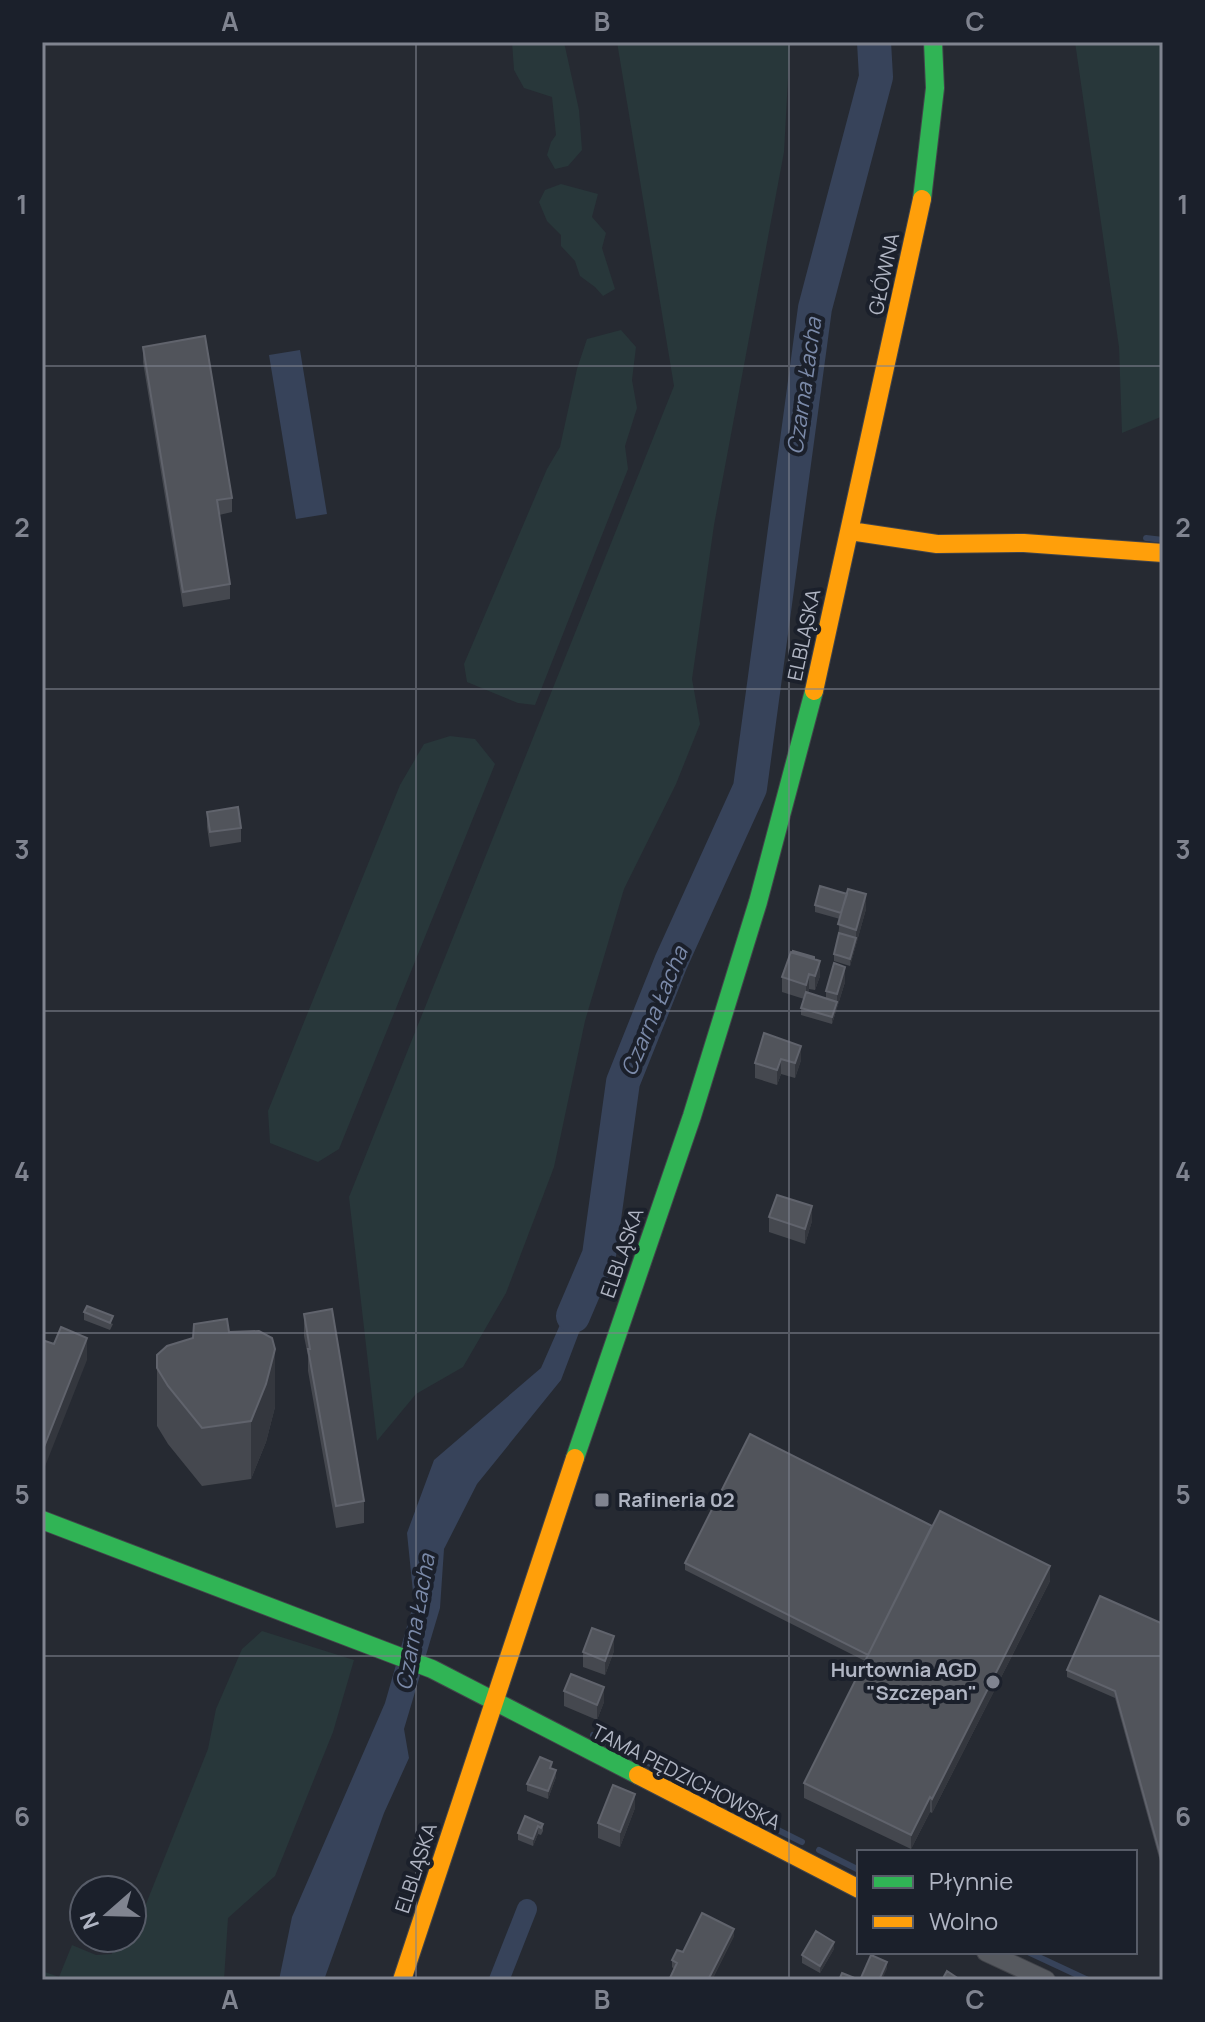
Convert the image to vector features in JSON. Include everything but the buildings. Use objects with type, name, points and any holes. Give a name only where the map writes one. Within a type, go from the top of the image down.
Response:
[{"type":"main road","name":"GŁÓWNA","points":[[850,531],[925,185],[935,88],[933,42]]},
{"type":"main road","points":[[850,531],[937,544],[1024,543],[1163,553]]},
{"type":"main road","name":"ELBLĄSKA","points":[[402,1980],[692,1116],[758,902],[811,707],[850,531]]},
{"type":"main road","name":"TAMA PĘDZICHOWSKA","points":[[42,1520],[432,1669],[857,1888]]},
{"type":"street","points":[[990,1954],[1046,1980]]},
{"type":"shaded area","points":[[512,42],[564,42],[579,110],[582,150],[568,166],[555,169],[547,155],[556,135],[552,97],[524,88],[514,70]]},
{"type":"shaded area","points":[[617,42],[790,42],[784,152],[714,525],[692,679],[700,724],[676,784],[624,889],[585,1021],[554,1167],[506,1293],[463,1367],[416,1394],[377,1441],[349,1197],[674,386]]},
{"type":"shaded area","points":[[1075,42],[1163,42],[1163,416],[1122,433],[1119,347]]},
{"type":"shaded area","points":[[561,184],[598,194],[592,217],[606,233],[602,248],[615,289],[603,296],[580,276],[575,261],[561,246],[561,235],[547,221],[539,202],[545,190]]},
{"type":"shaded area","points":[[621,330],[636,347],[632,380],[637,408],[625,446],[628,469],[535,705],[518,703],[467,682],[464,664],[547,469],[560,447],[577,369],[587,339]]},
{"type":"shaded area","points":[[450,736],[475,739],[495,764],[339,1149],[318,1162],[270,1143],[268,1111],[400,785],[424,744]]},
{"type":"shaded area","points":[[262,1631],[354,1660],[333,1732],[275,1876],[228,1918],[224,1980],[42,1980],[42,1971],[59,1977],[68,1954],[148,1954],[148,1899],[208,1749],[216,1709],[242,1649]]},
{"type":"water","points":[[300,350],[327,514],[296,519],[269,355]]},
{"type":"water","points":[[591,1254],[591,1301],[561,1380],[477,1484],[444,1549],[440,1608],[404,1729],[409,1758],[384,1813],[324,1980],[279,1980],[292,1917],[385,1703],[414,1602],[407,1533],[434,1460],[541,1368]]},
{"type":"waterway","name":"Czarna Łacha","points":[[573,1316],[599,1255],[623,1082],[671,962],[750,788],[815,308],[876,77],[874,42]]},
{"type":"waterway","points":[[1146,538],[1163,540]]},
{"type":"waterway","points":[[593,1735],[704,1791]]},
{"type":"waterway","points":[[726,1802],[752,1817]]},
{"type":"waterway","points":[[778,1830],[802,1842]]},
{"type":"waterway","points":[[819,1850],[857,1869]]},
{"type":"waterway","points":[[499,1980],[527,1909]]},
{"type":"waterway","points":[[1032,1954],[1088,1980]]},
{"type":"traffic: fast","points":[[922,199],[935,88],[933,42]]},
{"type":"traffic: fast","points":[[575,1458],[692,1116],[758,902],[814,691]]},
{"type":"traffic: fast","points":[[42,1520],[432,1669],[638,1775]]},
{"type":"traffic: slow","points":[[814,691],[922,199]]},
{"type":"traffic: slow","points":[[850,531],[937,544],[1024,543],[1163,553]]},
{"type":"traffic: slow","points":[[402,1980],[575,1458]]},
{"type":"traffic: slow","points":[[638,1775],[857,1888]]},
{"type":"place","name":"Rafineria 02","points":[[602,1500]]},
{"type":"place","name":"Hurtownia AGD \"Szczepan\"","points":[[993,1682]]}]
